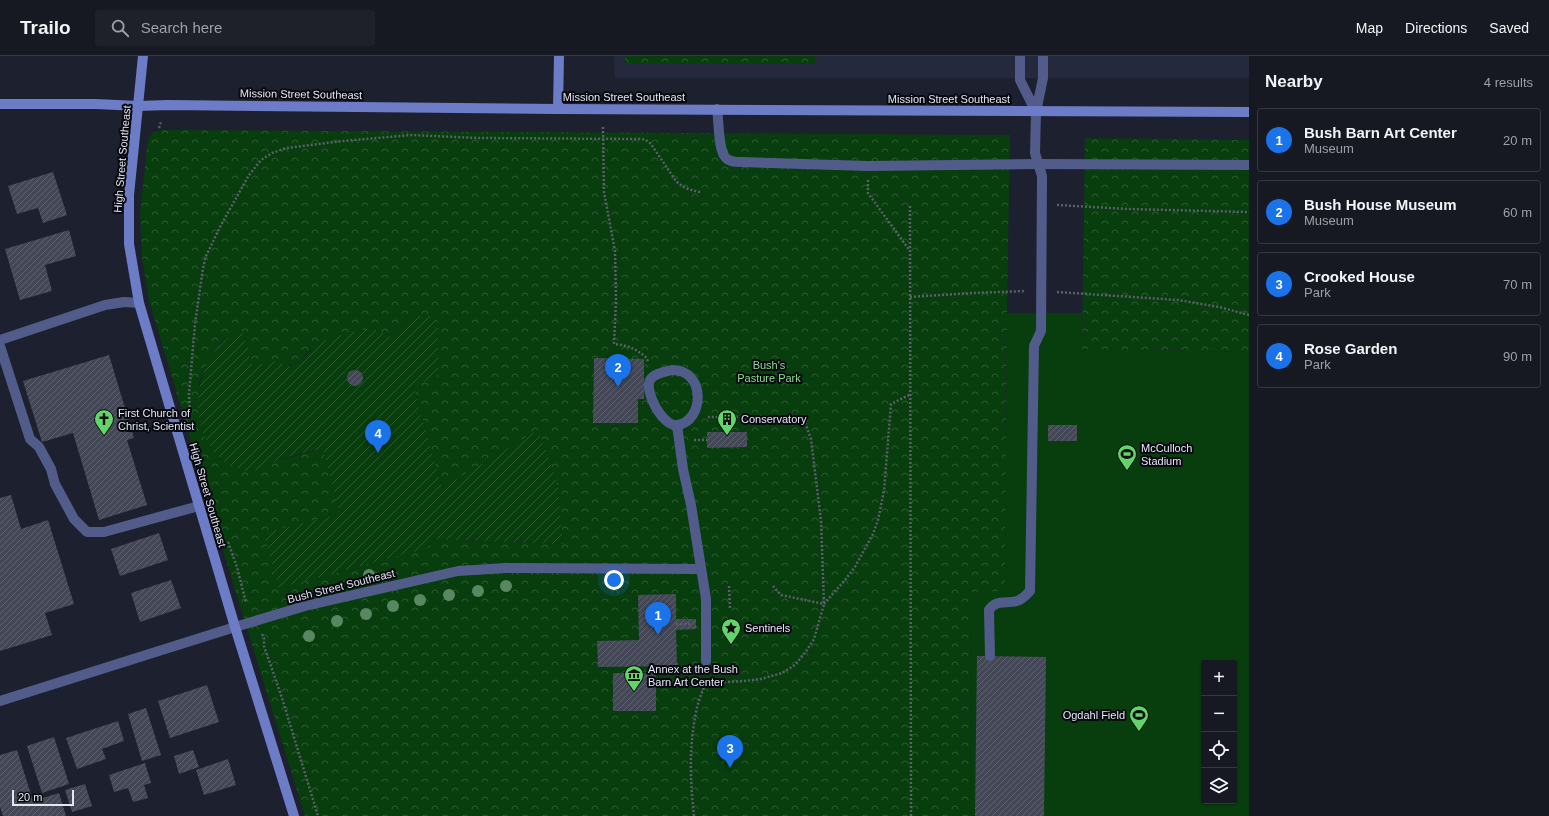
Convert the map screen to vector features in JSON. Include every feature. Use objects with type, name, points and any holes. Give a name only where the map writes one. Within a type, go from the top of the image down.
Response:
[{"type":"main road","name":"High Street Southeast","points":[[143,56],[129,195],[129,237],[139,303],[235,627],[294,816]]},
{"type":"main road","points":[[558,109],[559,56]]},
{"type":"main road","name":"Mission Street Southeast","points":[[0,104],[558,109],[1249,112]]},
{"type":"street","points":[[1020,56],[1020,80],[1036,112]]},
{"type":"street","points":[[990,656],[989,610],[997,603],[1017,601],[1030,591],[1034,346],[1041,331],[1042,176],[1035,153],[1036,112],[1043,78],[1043,56]]},
{"type":"street","points":[[717,109],[721,150],[730,161],[868,166],[1039,164],[1249,165]]},
{"type":"street","points":[[0,340],[105,305],[124,302],[139,303]]},
{"type":"street","points":[[0,346],[30,439],[39,447],[51,469],[55,484],[74,519],[87,532],[104,532],[199,506]]},
{"type":"street","points":[[672,370],[685,372],[690,376],[697,388],[698,397],[694,414],[684,423],[677,425],[670,424],[664,419],[656,408],[649,385],[653,376],[672,370]]},
{"type":"street","points":[[677,425],[706,599],[706,661]]},
{"type":"street","name":"Bush Street Southeast","points":[[0,702],[305,606],[458,571],[506,568],[701,569]]},
{"type":"path","points":[[158,128],[161,122]]},
{"type":"path","points":[[603,127],[604,192],[615,251],[616,300],[614,344],[630,346],[640,352],[647,358],[649,370],[653,376]]},
{"type":"path","points":[[190,418],[189,389],[195,324],[206,256],[221,225],[249,175],[261,160],[272,153],[286,148],[378,137],[412,136],[646,140],[651,144],[676,181],[684,188],[700,192]]},
{"type":"path","points":[[868,166],[868,193],[910,252]]},
{"type":"path","points":[[1042,204],[1128,209],[1249,212]]},
{"type":"path","points":[[910,206],[911,816]]},
{"type":"path","points":[[910,297],[980,292],[1041,292],[1178,300],[1213,306],[1249,315]]},
{"type":"path","points":[[824,604],[855,567],[873,534],[882,506],[891,404],[911,394]]},
{"type":"path","points":[[692,681],[727,682],[755,679],[789,670],[795,665],[814,639],[824,604],[821,521],[811,439],[805,422],[800,417],[796,416],[704,417],[694,414]]},
{"type":"path","points":[[695,440],[707,440]]},
{"type":"path","points":[[227,540],[237,567],[246,603]]},
{"type":"path","points":[[730,586],[730,609]]},
{"type":"path","points":[[773,586],[782,595],[824,604]]},
{"type":"path","points":[[676,624],[696,624]]},
{"type":"path","points":[[261,632],[264,638],[264,646],[282,698],[318,816]]},
{"type":"path","points":[[694,816],[690,776],[690,749],[696,711],[706,681],[706,661]]},
{"type":"shaded area","points":[[614,56],[1249,56],[1249,78],[615,78]]},
{"type":"green space","points":[[625,56],[815,56],[815,64],[625,63]]},
{"type":"green space","name":"Bush's Pasture Park","points":[[162,130],[1010,135],[1005,591],[971,592],[970,816],[305,816],[234,586],[149,300],[142,257],[140,212],[148,139],[153,132]],"holes":[[[407,321],[438,322],[438,374],[434,378],[413,385],[442,488],[538,430],[558,487],[563,544],[430,539],[431,547],[263,533],[340,514],[323,449],[271,462],[255,471],[243,471],[203,432],[198,408],[199,382],[204,370],[222,342],[241,331],[253,367],[284,363],[292,370],[309,351],[328,339],[364,330],[383,332],[390,337]]]},
{"type":"green space","points":[[1085,138],[1249,140],[1249,352],[1082,349]]},
{"type":"green space","name":"McCulloch Stadium","points":[[1007,313],[1082,313],[1082,349],[1249,352],[1249,816],[970,816],[971,592],[1005,590]]},
{"type":"green space","points":[[425,315],[433,317],[438,322],[438,374],[434,378],[413,386],[442,488],[538,430],[558,487],[563,544],[430,539],[431,547],[279,588],[263,533],[340,514],[323,449],[285,458],[255,471],[242,470],[222,460],[208,444],[200,424],[198,402],[201,379],[210,359],[223,342],[242,331],[253,367],[274,361],[282,363],[292,370],[315,347],[331,338],[355,331],[370,330],[380,331],[390,337],[410,320],[415,317]]},
{"type":"building","points":[[53,172],[67,215],[43,223],[38,208],[17,214],[8,186]]},
{"type":"building","points":[[69,230],[76,256],[45,265],[52,291],[20,300],[5,249]]},
{"type":"building","name":"First Church of Christ, Scientist","points":[[109,355],[134,438],[127,440],[147,505],[99,520],[73,433],[42,442],[23,381]]},
{"type":"building","points":[[594,358],[644,359],[644,399],[638,399],[638,423],[593,423]]},
{"type":"building","points":[[355,370],[361,372],[363,378],[361,384],[355,386],[349,384],[347,378],[349,372]]},
{"type":"building","points":[[1048,425],[1077,425],[1077,441],[1048,441]]},
{"type":"building","name":"Conservatory","points":[[707,432],[747,432],[747,447],[707,448]]},
{"type":"building","points":[[11,495],[21,529],[48,520],[74,604],[45,613],[52,635],[0,651],[0,498]]},
{"type":"building","points":[[159,533],[168,560],[120,576],[111,549]]},
{"type":"building","points":[[171,580],[181,608],[140,622],[131,593]]},
{"type":"building","points":[[676,594],[676,619],[696,619],[696,629],[676,630],[677,666],[598,667],[597,641],[639,640],[638,595]]},
{"type":"building","points":[[977,656],[1046,657],[1044,816],[975,816]]},
{"type":"building","name":"Annex at the Bush Barn Art Center","points":[[613,673],[656,673],[656,711],[613,711]]},
{"type":"building","points":[[207,685],[219,722],[170,738],[158,701]]},
{"type":"building","points":[[146,708],[161,755],[142,761],[128,714]]},
{"type":"building","points":[[118,721],[124,741],[102,749],[106,759],[77,769],[66,738]]},
{"type":"building","points":[[54,737],[69,784],[42,793],[27,746]]},
{"type":"building","points":[[17,750],[33,801],[59,793],[66,816],[3,816],[0,807],[0,755]]},
{"type":"building","points":[[193,750],[199,767],[179,774],[174,756]]},
{"type":"building","points":[[228,759],[236,785],[204,795],[196,770]]},
{"type":"building","points":[[145,763],[151,783],[144,785],[148,798],[133,802],[128,788],[114,792],[109,775]]},
{"type":"building","points":[[85,784],[92,806],[72,812],[65,790]]},
{"type":"place","name":"Bush House Museum","points":[[618,387]]},
{"type":"place","name":"First Church of Christ, Scientist","points":[[104,436]]},
{"type":"place","name":"Conservatory","points":[[727,436]]},
{"type":"place","name":"Rose Garden","points":[[378,453]]},
{"type":"place","name":"McCulloch Stadium","points":[[1127,471]]},
{"type":"place","name":"Bush Barn Art Center","points":[[658,635]]},
{"type":"place","name":"Sentinels","points":[[731,645]]},
{"type":"place","name":"Annex at the Bush Barn Art Center","points":[[634,692]]},
{"type":"place","name":"Ogdahl Field","points":[[1139,732]]},
{"type":"place","name":"Crooked House","points":[[730,768]]}]
